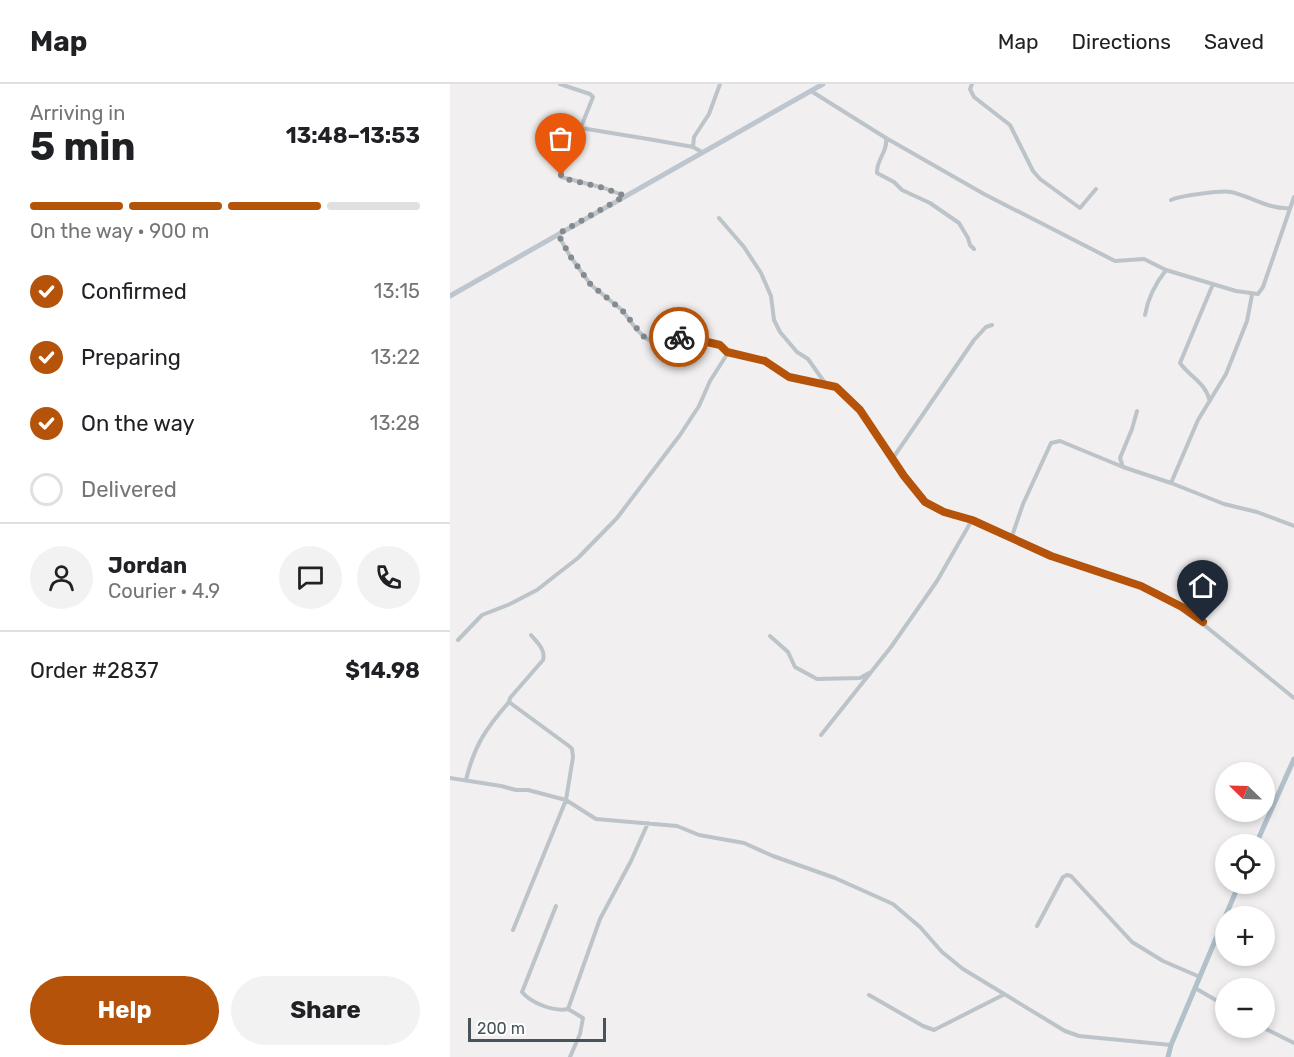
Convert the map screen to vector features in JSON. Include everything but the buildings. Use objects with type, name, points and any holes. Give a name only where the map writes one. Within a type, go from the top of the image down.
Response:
[{"type":"main road","points":[[1260,834],[1294,759]]},
{"type":"main road","points":[[1168,1057],[1235,894]]},
{"type":"street","points":[[560,84],[593,96],[581,128],[566,153],[561,177],[625,196]]},
{"type":"street","points":[[693,147],[694,137],[709,114],[720,84]]},
{"type":"street","points":[[450,296],[823,84]]},
{"type":"street","points":[[972,84],[970,89],[974,97],[1010,125],[1033,171],[1040,179],[1080,208],[1096,189]]},
{"type":"street","points":[[811,91],[886,138],[984,194],[1115,261],[1144,259],[1166,270],[1252,295],[1258,294],[1263,287],[1294,197]]},
{"type":"street","points":[[581,128],[693,147],[702,152]]},
{"type":"street","points":[[886,138],[887,145],[877,167],[878,173],[894,182],[902,190],[930,203],[959,223],[974,249]]},
{"type":"street","points":[[1171,200],[1228,191],[1290,208]]},
{"type":"street","points":[[719,218],[744,247],[761,273],[771,296],[774,320],[780,332],[797,352],[807,359],[826,384]]},
{"type":"street","points":[[558,234],[570,256],[591,285],[622,310],[639,333],[647,339],[656,341],[686,337],[720,345],[727,352],[761,359],[789,377],[836,387],[860,410],[904,476],[925,502],[944,512],[972,520],[1051,556],[1141,586],[1182,607],[1294,698]]},
{"type":"street","points":[[1145,315],[1155,284],[1166,270]]},
{"type":"street","points":[[1210,401],[1203,384],[1180,363],[1213,284]]},
{"type":"street","points":[[1170,483],[1197,420],[1226,374],[1247,321],[1252,295]]},
{"type":"street","points":[[892,458],[974,340],[986,327],[992,325]]},
{"type":"street","points":[[458,640],[482,615],[537,590],[578,558],[618,518],[687,425],[727,352]]},
{"type":"street","points":[[1124,467],[1120,458],[1137,411]]},
{"type":"street","points":[[1011,539],[1023,504],[1044,459],[1054,442],[1060,441],[1224,504],[1257,512],[1294,526]]},
{"type":"street","points":[[821,735],[878,664],[937,580],[972,520]]},
{"type":"street","points":[[466,780],[472,756],[483,734],[543,660],[545,655],[541,646],[531,635]]},
{"type":"street","points":[[770,636],[788,652],[795,667],[817,679],[860,678],[878,664]]},
{"type":"street","points":[[509,702],[572,749],[571,774],[566,800],[513,930]]},
{"type":"street","points":[[450,778],[516,790],[528,790],[566,800],[593,818],[677,826],[699,835],[744,843],[886,900],[920,927],[951,960],[1065,1031],[1079,1036],[1171,1045]]},
{"type":"street","points":[[568,1009],[600,919],[648,823]]},
{"type":"street","points":[[1037,927],[1062,878],[1067,875],[1071,876],[1132,942],[1163,961],[1200,977]]},
{"type":"street","points":[[556,906],[522,993],[526,998],[551,1008],[568,1009],[583,1018],[580,1034],[570,1057]]},
{"type":"street","points":[[1195,988],[1215,1000]]},
{"type":"street","points":[[869,996],[934,1030],[1004,995]]},
{"type":"street","points":[[1275,1034],[1294,1043]]},
{"type":"way so far","points":[[561,175],[562,178],[604,188],[625,196],[558,234],[588,281],[616,304],[628,316],[639,333],[647,339],[656,341],[679,337]]},
{"type":"route","points":[[679,337],[720,345],[727,352],[765,361],[789,377],[836,387],[860,410],[904,476],[925,502],[944,512],[972,520],[1051,556],[1141,586],[1182,607],[1203,622]]}]
